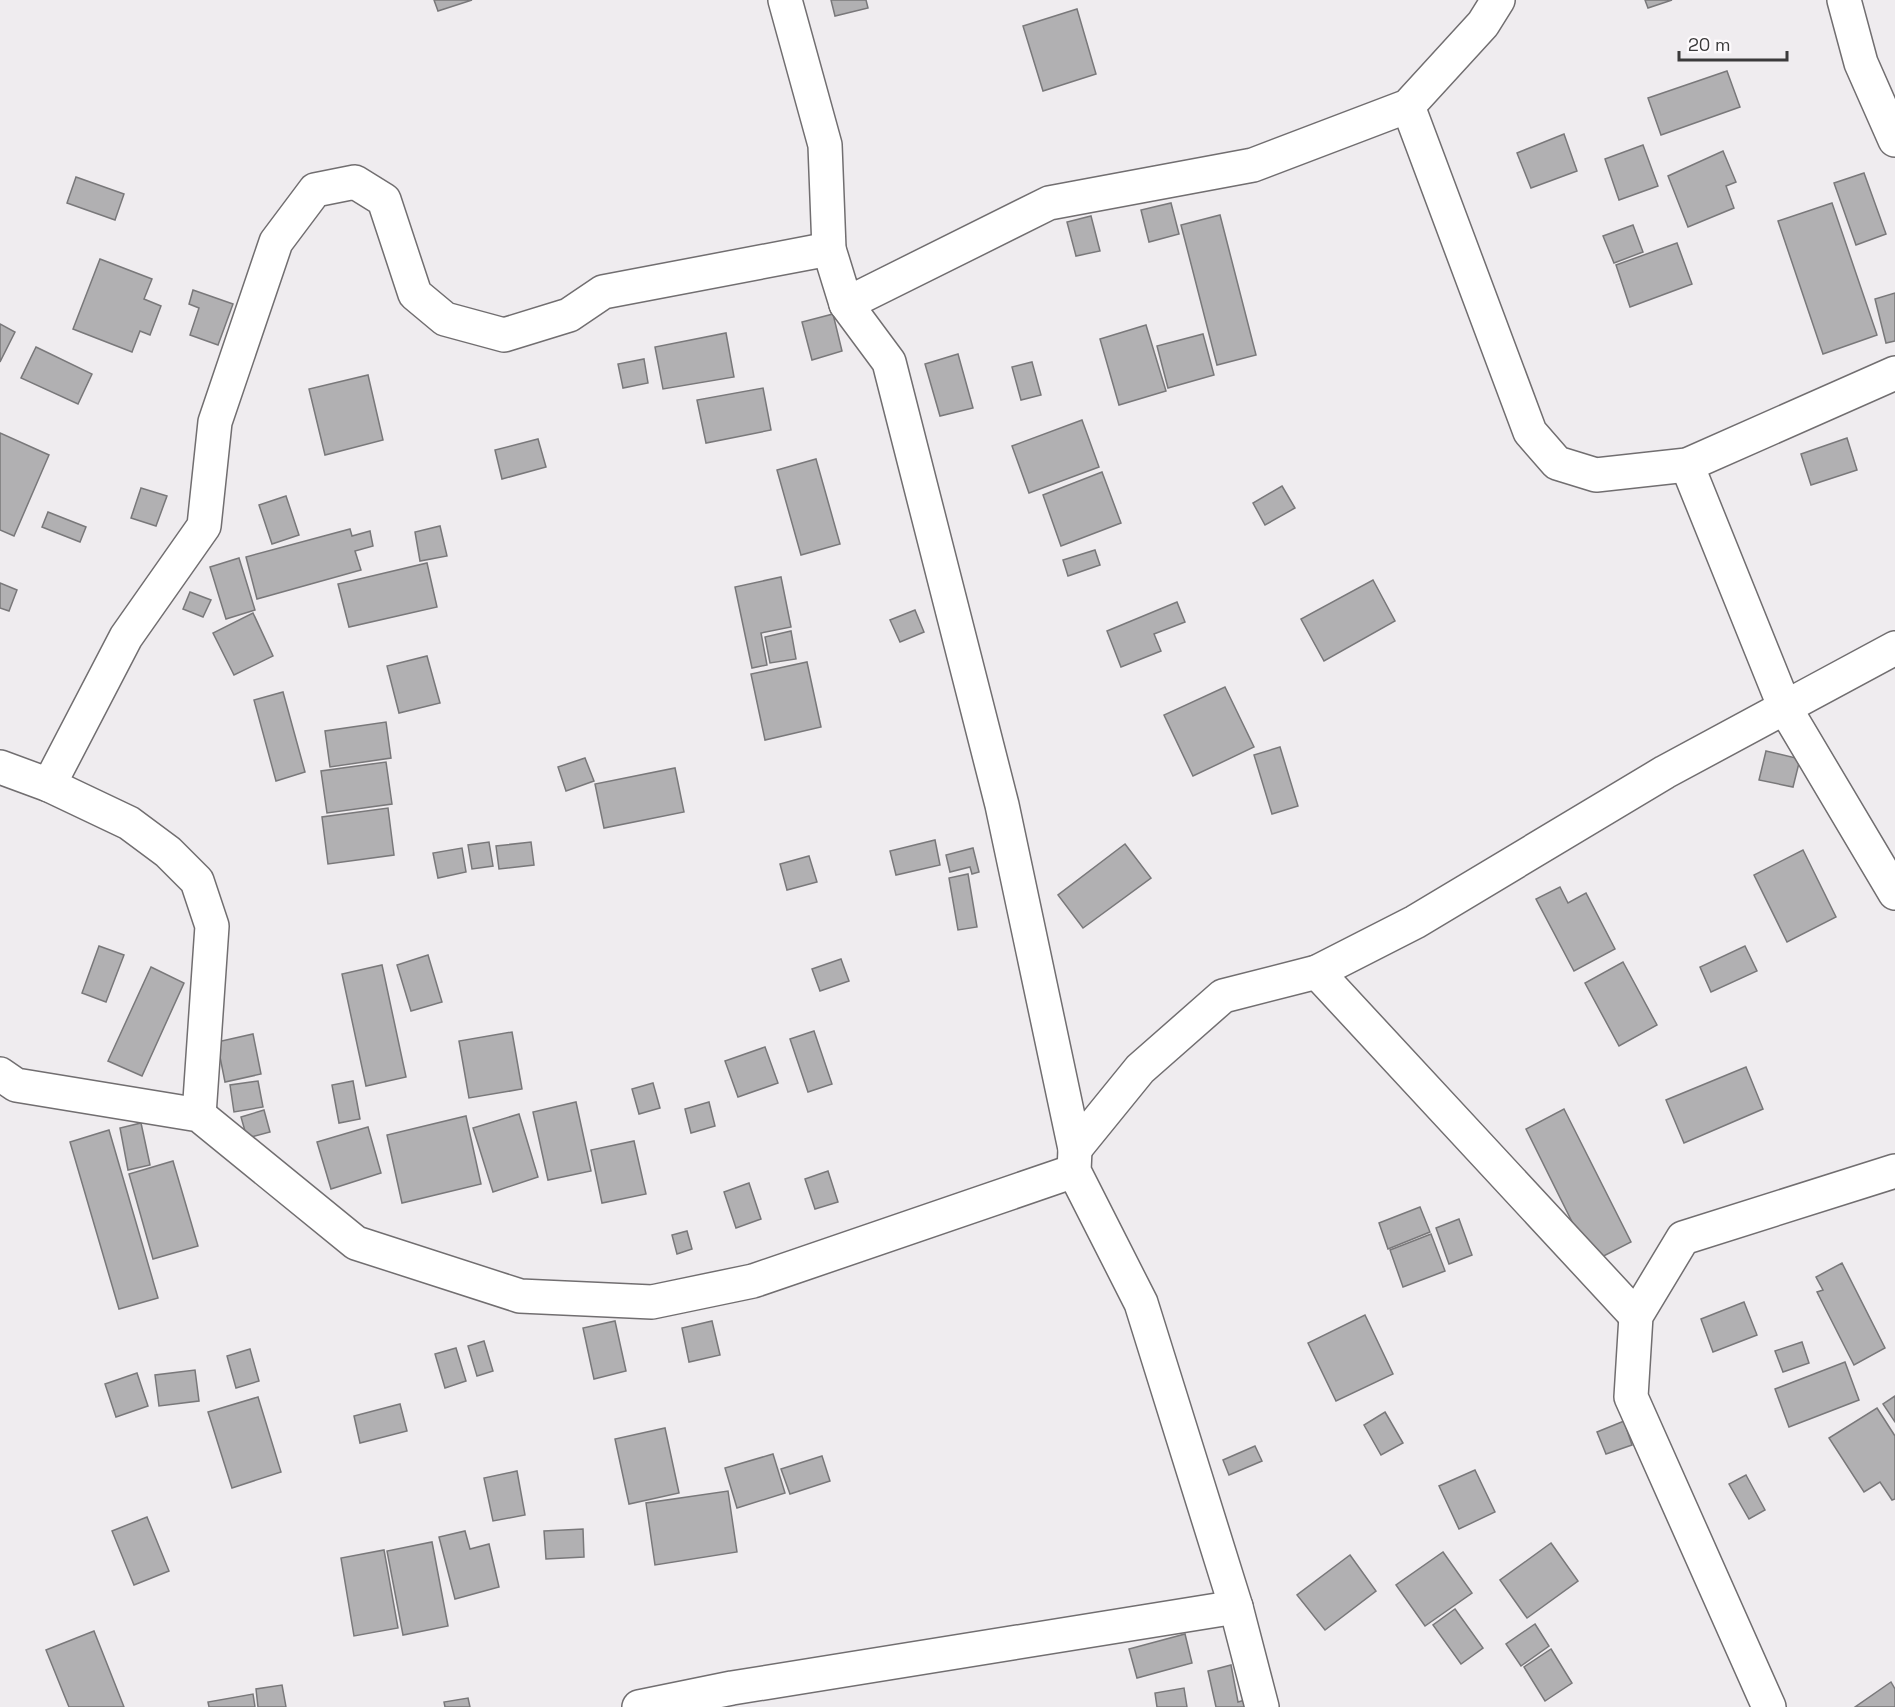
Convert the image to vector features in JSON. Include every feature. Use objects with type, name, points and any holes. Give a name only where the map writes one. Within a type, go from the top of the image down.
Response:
[{"type":"street","points":[[785,0],[825,145],[829,249],[846,304],[889,362],[1002,805],[1075,1160],[1141,1303],[1236,1607],[1262,1707]]},
{"type":"street","points":[[846,304],[1049,203],[1253,165],[1408,106],[1483,24],[1498,0]]},
{"type":"street","points":[[1844,0],[1861,63],[1895,140]]},
{"type":"street","points":[[1408,106],[1530,432],[1557,463],[1596,475],[1687,465],[1895,373]]},
{"type":"street","points":[[49,785],[126,637],[204,526],[215,422],[276,242],[315,190],[355,182],[384,200],[415,294],[445,319],[504,335],[569,315],[603,292],[829,249]]},
{"type":"street","points":[[1687,465],[1785,708],[1895,893]]},
{"type":"street","points":[[0,1074],[16,1085],[199,1115],[356,1243],[520,1296],[652,1302],[753,1281],[1075,1160],[1140,1069],[1223,996],[1317,972],[1415,922],[1665,772],[1895,648]]},
{"type":"street","points":[[0,767],[49,785],[129,823],[168,852],[197,881],[212,926],[199,1115]]},
{"type":"street","points":[[1317,972],[1636,1316]]},
{"type":"street","points":[[1769,1707],[1631,1397],[1636,1316],[1683,1238],[1895,1171]]},
{"type":"street","points":[[639,1707],[732,1688],[1236,1607]]},
{"type":"building","points":[[434,0],[472,0],[438,11]]},
{"type":"building","points":[[831,0],[866,0],[868,8],[835,16]]},
{"type":"building","points":[[1645,0],[1672,0],[1648,8]]},
{"type":"building","points":[[1077,9],[1096,74],[1043,91],[1023,26]]},
{"type":"building","points":[[1727,71],[1740,107],[1661,135],[1648,98]]},
{"type":"building","points":[[1564,134],[1577,171],[1531,188],[1517,153]]},
{"type":"building","points":[[1643,145],[1658,186],[1619,200],[1605,159]]},
{"type":"building","points":[[1723,151],[1736,182],[1726,186],[1734,208],[1688,227],[1668,176]]},
{"type":"building","points":[[1864,173],[1886,234],[1856,245],[1834,183]]},
{"type":"building","points":[[76,177],[124,194],[115,220],[67,203]]},
{"type":"building","points":[[1171,203],[1179,234],[1149,242],[1141,210]]},
{"type":"building","points":[[1832,203],[1877,335],[1823,354],[1778,221]]},
{"type":"building","points":[[1220,215],[1256,355],[1217,365],[1181,225]]},
{"type":"building","points":[[1091,216],[1100,251],[1076,256],[1067,222]]},
{"type":"building","points":[[1633,225],[1643,252],[1614,263],[1603,236]]},
{"type":"building","points":[[1677,243],[1692,284],[1630,307],[1616,265]]},
{"type":"building","points":[[100,259],[152,279],[144,299],[161,306],[150,335],[140,331],[132,352],[73,329]]},
{"type":"building","points":[[193,290],[233,304],[218,345],[190,335],[199,308],[189,304]]},
{"type":"building","points":[[1895,293],[1895,341],[1886,343],[1875,299]]},
{"type":"building","points":[[833,314],[842,351],[812,360],[802,322]]},
{"type":"building","points":[[0,324],[15,332],[0,362]]},
{"type":"building","points":[[1146,325],[1166,391],[1119,405],[1100,339]]},
{"type":"building","points":[[726,333],[734,377],[663,389],[655,347]]},
{"type":"building","points":[[1203,334],[1214,375],[1168,388],[1157,346]]},
{"type":"building","points":[[36,347],[92,374],[78,404],[21,378]]},
{"type":"building","points":[[958,354],[973,408],[940,416],[925,364]]},
{"type":"building","points":[[644,359],[648,383],[623,388],[618,364]]},
{"type":"building","points":[[1032,362],[1041,395],[1021,400],[1012,367]]},
{"type":"building","points":[[368,375],[383,440],[325,455],[309,389]]},
{"type":"building","points":[[763,388],[771,430],[706,443],[697,400]]},
{"type":"building","points":[[1082,420],[1099,467],[1029,493],[1012,446]]},
{"type":"building","points":[[0,433],[49,455],[14,536],[0,530]]},
{"type":"building","points":[[1847,438],[1857,470],[1811,485],[1801,454]]},
{"type":"building","points":[[538,439],[546,467],[502,479],[495,450]]},
{"type":"building","points":[[816,459],[840,544],[801,555],[777,470]]},
{"type":"building","points":[[1102,472],[1121,523],[1061,546],[1043,495]]},
{"type":"building","points":[[1282,486],[1295,508],[1265,525],[1253,503]]},
{"type":"building","points":[[141,488],[167,496],[156,526],[131,518]]},
{"type":"building","points":[[286,496],[299,535],[272,544],[259,505]]},
{"type":"building","points":[[48,512],[86,527],[80,542],[42,527]]},
{"type":"building","points":[[440,526],[447,556],[420,561],[415,532]]},
{"type":"building","points":[[350,529],[352,536],[370,531],[373,546],[355,551],[361,570],[257,599],[246,557]]},
{"type":"building","points":[[1095,550],[1100,565],[1068,576],[1063,560]]},
{"type":"building","points":[[239,558],[255,610],[226,619],[210,567]]},
{"type":"building","points":[[427,563],[437,607],[349,627],[338,584]]},
{"type":"building","points":[[781,577],[791,627],[761,633],[767,665],[752,668],[735,587]]},
{"type":"building","points":[[1373,580],[1395,621],[1324,661],[1301,619]]},
{"type":"building","points":[[0,583],[17,590],[9,611],[0,608]]},
{"type":"building","points":[[190,592],[211,600],[203,617],[183,609]]},
{"type":"building","points":[[1177,602],[1185,622],[1154,634],[1161,651],[1121,667],[1107,631]]},
{"type":"building","points":[[915,610],[924,632],[900,642],[890,620]]},
{"type":"building","points":[[253,613],[273,656],[234,675],[213,633]]},
{"type":"building","points":[[791,631],[796,659],[770,663],[765,637]]},
{"type":"building","points":[[427,656],[440,703],[399,713],[387,666]]},
{"type":"building","points":[[807,662],[821,727],[765,740],[751,674]]},
{"type":"building","points":[[1225,687],[1254,747],[1193,776],[1164,715]]},
{"type":"building","points":[[283,692],[305,772],[276,781],[254,700]]},
{"type":"building","points":[[386,722],[391,758],[330,767],[325,731]]},
{"type":"building","points":[[1280,747],[1298,806],[1272,814],[1254,755]]},
{"type":"building","points":[[1766,751],[1800,759],[1793,787],[1759,780]]},
{"type":"building","points":[[585,758],[594,781],[566,791],[558,767]]},
{"type":"building","points":[[386,762],[392,804],[327,813],[321,771]]},
{"type":"building","points":[[675,768],[684,812],[604,828],[595,784]]},
{"type":"building","points":[[388,808],[394,855],[328,864],[322,817]]},
{"type":"building","points":[[935,840],[940,865],[896,875],[890,851]]},
{"type":"building","points":[[489,842],[493,866],[472,869],[468,845]]},
{"type":"building","points":[[531,842],[534,865],[499,869],[496,846]]},
{"type":"building","points":[[1125,844],[1151,878],[1083,928],[1058,895]]},
{"type":"building","points":[[462,848],[466,872],[438,878],[433,853]]},
{"type":"building","points":[[973,848],[979,872],[972,874],[970,867],[950,872],[946,855]]},
{"type":"building","points":[[1803,850],[1836,917],[1787,942],[1754,875]]},
{"type":"building","points":[[809,856],[817,882],[787,890],[780,864]]},
{"type":"building","points":[[968,874],[977,927],[958,930],[949,878]]},
{"type":"building","points":[[1560,887],[1568,903],[1586,893],[1615,949],[1574,971],[1536,899]]},
{"type":"building","points":[[99,946],[124,955],[106,1002],[82,993]]},
{"type":"building","points":[[1745,946],[1757,971],[1711,992],[1700,967]]},
{"type":"building","points":[[428,955],[442,1002],[411,1011],[397,965]]},
{"type":"building","points":[[841,959],[849,981],[820,991],[812,969]]},
{"type":"building","points":[[1623,962],[1657,1025],[1619,1046],[1585,983]]},
{"type":"building","points":[[382,965],[406,1077],[366,1086],[342,974]]},
{"type":"building","points":[[151,967],[184,983],[142,1076],[108,1061]]},
{"type":"building","points":[[814,1031],[832,1084],[808,1092],[790,1039]]},
{"type":"building","points":[[512,1032],[522,1089],[469,1098],[459,1041]]},
{"type":"building","points":[[253,1034],[261,1074],[225,1082],[217,1042]]},
{"type":"building","points":[[765,1047],[778,1083],[738,1097],[725,1061]]},
{"type":"building","points":[[1746,1067],[1763,1109],[1684,1143],[1666,1100]]},
{"type":"building","points":[[258,1081],[263,1107],[234,1112],[230,1085]]},
{"type":"building","points":[[353,1081],[360,1119],[339,1123],[332,1085]]},
{"type":"building","points":[[653,1083],[660,1108],[639,1114],[632,1089]]},
{"type":"building","points":[[576,1102],[591,1171],[548,1180],[533,1112]]},
{"type":"building","points":[[709,1102],[715,1126],[691,1133],[685,1109]]},
{"type":"building","points":[[1564,1109],[1631,1242],[1592,1262],[1526,1129]]},
{"type":"building","points":[[264,1110],[270,1132],[247,1138],[241,1117]]},
{"type":"building","points":[[519,1114],[538,1177],[493,1192],[473,1128]]},
{"type":"building","points":[[466,1116],[481,1184],[402,1203],[387,1135]]},
{"type":"building","points":[[141,1123],[150,1165],[128,1170],[120,1128]]},
{"type":"building","points":[[368,1127],[381,1173],[331,1189],[317,1142]]},
{"type":"building","points":[[109,1130],[158,1298],[119,1309],[70,1142]]},
{"type":"building","points":[[634,1141],[646,1194],[602,1203],[591,1150]]},
{"type":"building","points":[[173,1161],[198,1246],[153,1259],[129,1174]]},
{"type":"building","points":[[828,1171],[838,1202],[815,1209],[805,1179]]},
{"type":"building","points":[[749,1183],[761,1219],[736,1228],[724,1192]]},
{"type":"building","points":[[1420,1207],[1430,1232],[1388,1249],[1379,1223]]},
{"type":"building","points":[[1459,1219],[1472,1255],[1449,1264],[1436,1228]]},
{"type":"building","points":[[687,1231],[692,1249],[677,1254],[672,1235]]},
{"type":"building","points":[[1431,1234],[1445,1271],[1403,1287],[1390,1250]]},
{"type":"building","points":[[1842,1263],[1885,1348],[1854,1365],[1817,1292],[1823,1290],[1816,1277]]},
{"type":"building","points":[[1744,1302],[1757,1335],[1713,1352],[1701,1319]]},
{"type":"building","points":[[1365,1315],[1393,1374],[1336,1401],[1308,1343]]},
{"type":"building","points":[[615,1321],[626,1371],[594,1379],[583,1328]]},
{"type":"building","points":[[712,1321],[720,1355],[689,1362],[682,1328]]},
{"type":"building","points":[[484,1341],[493,1371],[477,1376],[468,1346]]},
{"type":"building","points":[[1802,1342],[1809,1363],[1783,1372],[1775,1351]]},
{"type":"building","points":[[456,1348],[466,1381],[445,1388],[435,1354]]},
{"type":"building","points":[[250,1349],[259,1381],[236,1388],[227,1356]]},
{"type":"building","points":[[1845,1362],[1859,1400],[1789,1427],[1775,1389]]},
{"type":"building","points":[[195,1370],[199,1401],[159,1406],[155,1375]]},
{"type":"building","points":[[137,1373],[148,1406],[116,1417],[105,1384]]},
{"type":"building","points":[[1895,1396],[1895,1422],[1883,1404]]},
{"type":"building","points":[[258,1397],[281,1472],[232,1488],[208,1412]]},
{"type":"building","points":[[400,1404],[407,1431],[360,1443],[354,1416]]},
{"type":"building","points":[[1877,1408],[1895,1436],[1895,1499],[1892,1500],[1880,1482],[1864,1492],[1829,1438]]},
{"type":"building","points":[[1385,1412],[1403,1443],[1381,1455],[1364,1425]]},
{"type":"building","points":[[1624,1421],[1632,1445],[1606,1454],[1597,1432]]},
{"type":"building","points":[[665,1428],[679,1493],[629,1504],[615,1439]]},
{"type":"building","points":[[1255,1446],[1262,1461],[1229,1475],[1223,1460]]},
{"type":"building","points":[[773,1454],[785,1493],[737,1508],[725,1468]]},
{"type":"building","points":[[822,1456],[830,1481],[790,1494],[781,1469]]},
{"type":"building","points":[[1475,1470],[1495,1512],[1459,1529],[1439,1486]]},
{"type":"building","points":[[517,1471],[525,1515],[493,1521],[484,1478]]},
{"type":"building","points":[[1746,1475],[1765,1510],[1749,1519],[1729,1484]]},
{"type":"building","points":[[728,1491],[737,1552],[655,1565],[646,1503]]},
{"type":"building","points":[[147,1517],[169,1571],[134,1585],[112,1531]]},
{"type":"building","points":[[583,1529],[584,1557],[546,1559],[544,1531]]},
{"type":"building","points":[[465,1531],[470,1549],[489,1544],[499,1587],[455,1599],[439,1537]]},
{"type":"building","points":[[432,1542],[448,1626],[403,1635],[387,1551]]},
{"type":"building","points":[[1551,1543],[1578,1581],[1527,1618],[1500,1580]]},
{"type":"building","points":[[384,1550],[398,1628],[354,1636],[341,1558]]},
{"type":"building","points":[[1443,1552],[1472,1593],[1425,1626],[1396,1585]]},
{"type":"building","points":[[1350,1555],[1376,1591],[1325,1630],[1297,1595]]},
{"type":"building","points":[[1455,1609],[1483,1648],[1461,1664],[1433,1625]]},
{"type":"building","points":[[1535,1624],[1549,1646],[1521,1666],[1506,1644]]},
{"type":"building","points":[[94,1631],[124,1707],[69,1707],[46,1650]]},
{"type":"building","points":[[1185,1634],[1192,1663],[1137,1678],[1129,1649]]},
{"type":"building","points":[[1551,1649],[1572,1683],[1545,1701],[1524,1667]]},
{"type":"building","points":[[1231,1665],[1238,1702],[1245,1700],[1247,1707],[1216,1707],[1208,1671]]},
{"type":"building","points":[[1891,1682],[1895,1689],[1895,1707],[1855,1707]]},
{"type":"building","points":[[282,1685],[286,1707],[258,1707],[256,1689]]},
{"type":"building","points":[[1184,1688],[1187,1707],[1157,1707],[1155,1693]]},
{"type":"building","points":[[253,1694],[255,1707],[209,1707],[208,1702]]},
{"type":"building","points":[[468,1698],[470,1707],[445,1707],[444,1702]]}]
